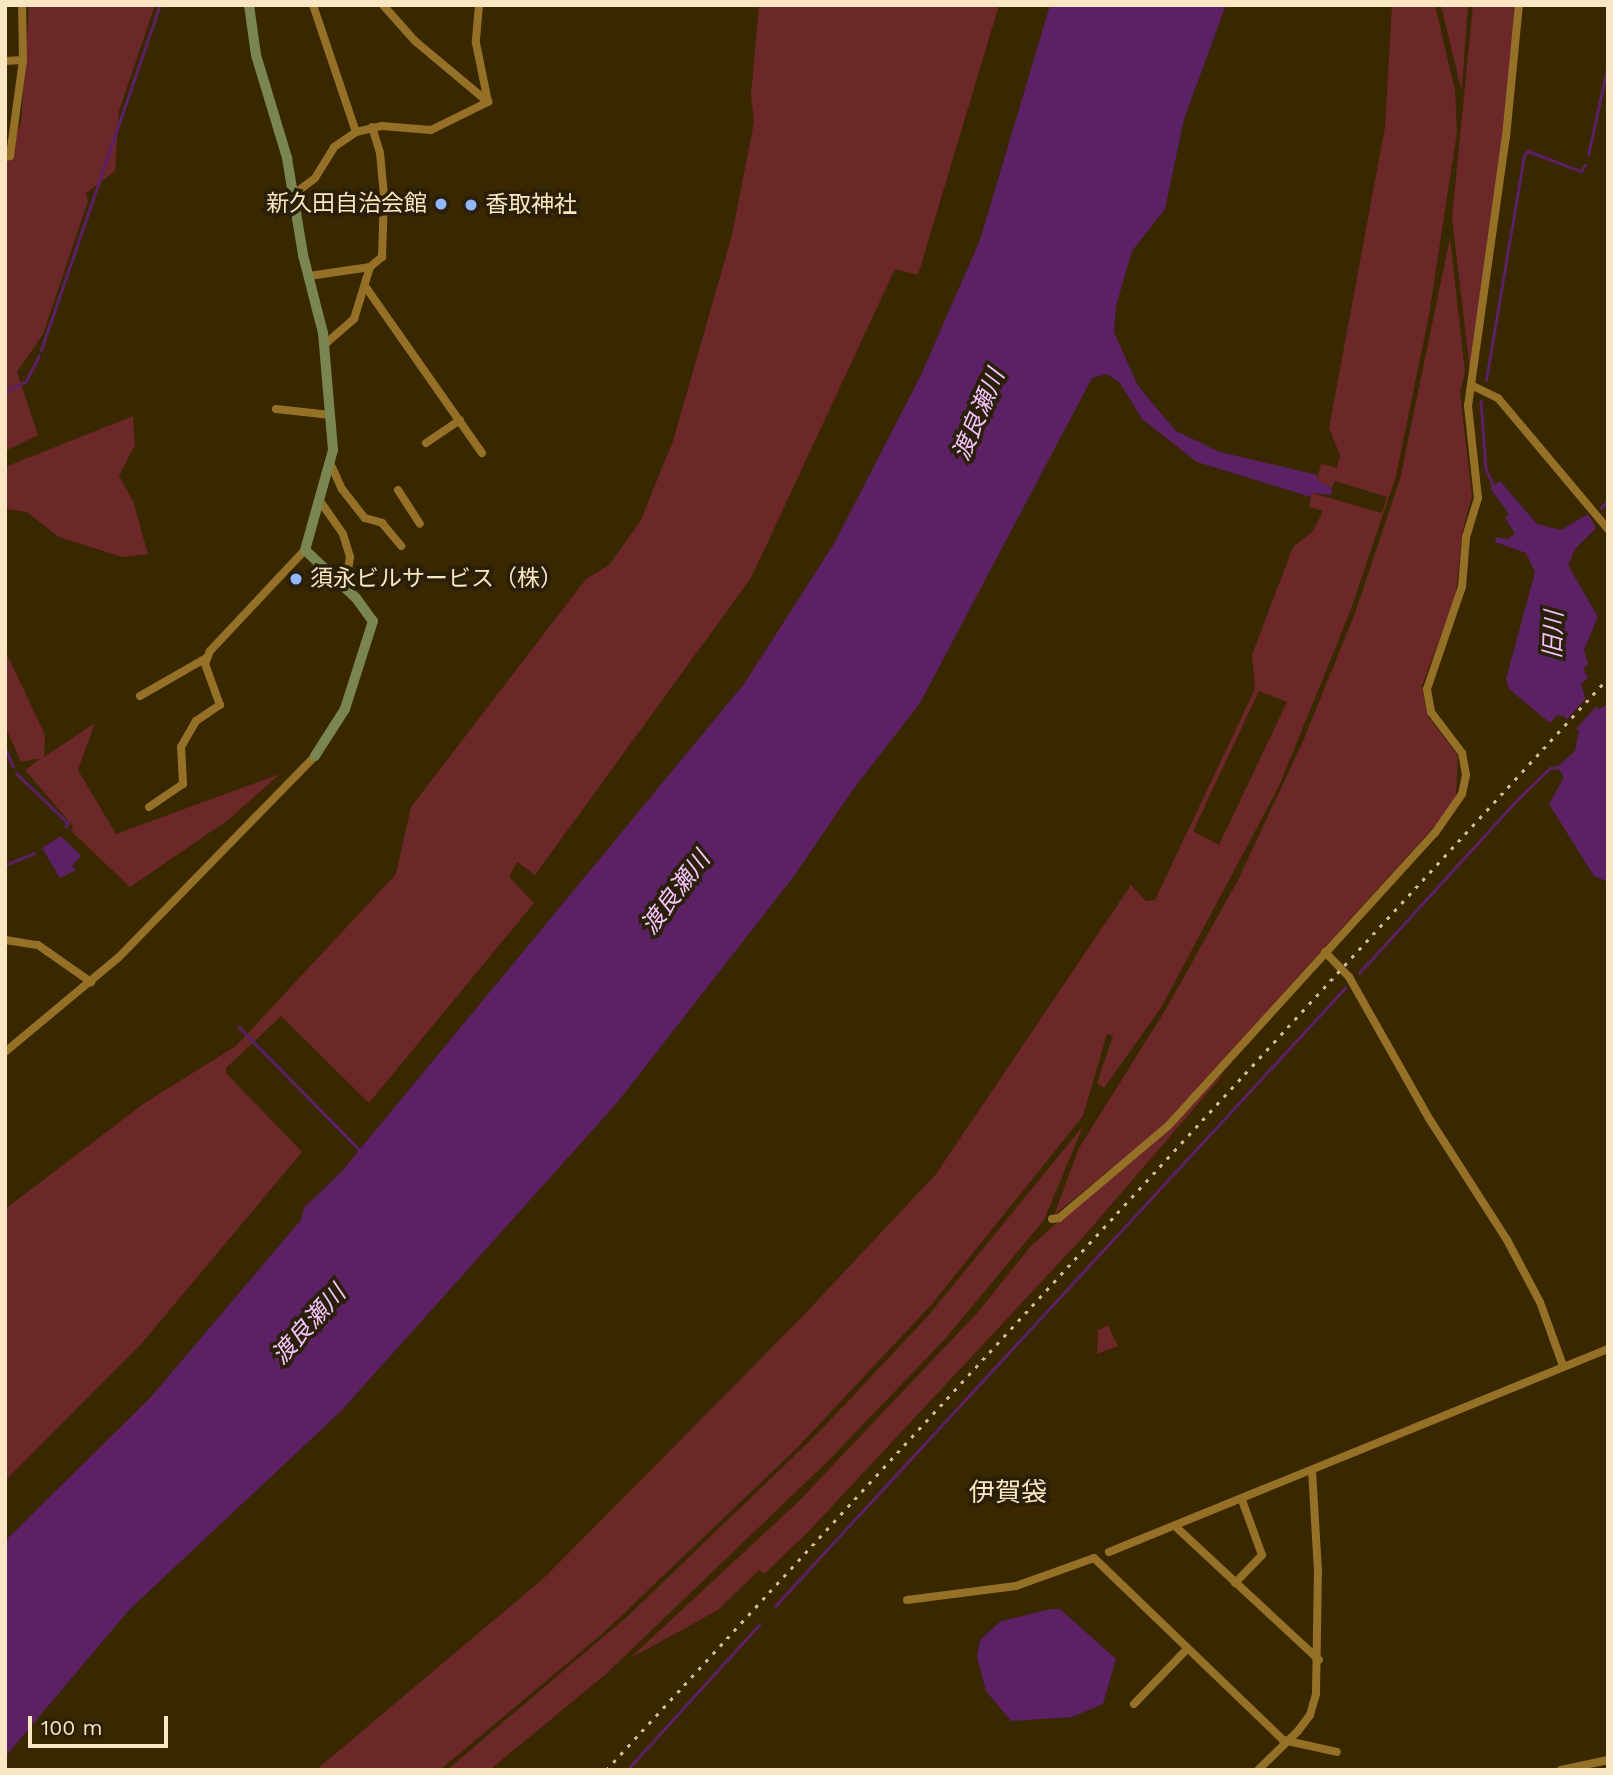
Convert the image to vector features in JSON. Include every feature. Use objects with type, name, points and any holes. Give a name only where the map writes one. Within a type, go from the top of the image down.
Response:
[{"type":"street","points":[[5,157],[10,156],[23,60],[22,5]]},
{"type":"street","points":[[140,696],[206,658],[223,632],[305,550],[331,467],[331,415],[324,345],[294,194],[256,55],[249,5]]},
{"type":"street","points":[[313,5],[356,132]]},
{"type":"street","points":[[383,5],[415,41],[488,102]]},
{"type":"street","points":[[479,5],[475,43],[488,102]]},
{"type":"street","points":[[1052,1220],[1059,1219],[1156,1137],[1435,833],[1462,794],[1466,775],[1462,753],[1432,712],[1427,689],[1462,587],[1465,537],[1478,498],[1468,406],[1506,137],[1519,5]]},
{"type":"street","points":[[5,61],[23,60]]},
{"type":"street","points":[[294,194],[315,178],[334,147],[356,132],[372,127],[431,130],[488,102]]},
{"type":"street","points":[[324,345],[354,319],[370,267],[384,250],[380,153],[372,127]]},
{"type":"street","points":[[309,276],[370,267]]},
{"type":"street","points":[[365,286],[482,453]]},
{"type":"street","points":[[1471,385],[1498,398],[1606,522]]},
{"type":"street","points":[[276,409],[331,415]]},
{"type":"street","points":[[426,443],[460,421]]},
{"type":"street","points":[[331,467],[342,489],[365,518],[382,523],[401,546]]},
{"type":"street","points":[[398,490],[420,524]]},
{"type":"street","points":[[320,501],[343,534],[350,557],[345,588]]},
{"type":"street","points":[[5,1052],[91,982],[216,860],[315,756],[345,709],[373,626],[369,614],[305,550]]},
{"type":"street","points":[[149,807],[183,785],[181,747],[196,721],[220,705],[207,676],[206,658]]},
{"type":"street","points":[[5,940],[38,945],[91,982]]},
{"type":"street","points":[[1325,952],[1349,977],[1430,1120],[1507,1240],[1540,1302],[1563,1366]]},
{"type":"street","points":[[1110,1552],[1608,1349]]},
{"type":"street","points":[[1258,1770],[1310,1715],[1319,1660],[1312,1469]]},
{"type":"street","points":[[1235,1583],[1262,1555],[1242,1500]]},
{"type":"street","points":[[1176,1527],[1319,1660]]},
{"type":"street","points":[[907,1600],[1016,1586],[1094,1558],[1186,1650],[1286,1743],[1337,1752]]},
{"type":"street","points":[[1134,1704],[1186,1650]]},
{"type":"street","points":[[1561,1770],[1608,1760]]},
{"type":"shaded area","points":[[29,5],[155,5],[119,111],[115,171],[86,193],[88,201],[43,334],[17,372],[38,435],[5,451],[5,156],[21,123]]},
{"type":"shaded area","points":[[759,5],[999,5],[918,275],[895,269],[751,578],[535,875],[517,862],[509,877],[534,903],[369,1103],[281,1016],[226,1068],[226,1073],[302,1152],[142,1343],[5,1481],[5,1209],[146,1102],[236,1046],[396,874],[411,807],[586,579],[609,565],[640,522],[673,441],[732,235],[754,122],[751,95]]},
{"type":"shaded area","points":[[1392,5],[1435,5],[1455,91],[1457,132],[1429,315],[1396,476],[1350,612],[1279,786],[1162,1006],[1104,1088],[1097,1083],[1113,1036],[1107,1034],[1083,1116],[932,1304],[797,1448],[602,1634],[440,1770],[316,1770],[545,1577],[801,1318],[936,1174],[1131,885],[1146,901],[1155,900],[1255,689],[1252,655],[1293,547],[1313,531],[1323,511],[1309,507],[1312,493],[1382,513],[1387,497],[1335,481],[1332,488],[1317,480],[1321,464],[1337,468],[1340,455],[1329,428],[1385,127]],"holes":[[[1259,691],[1287,702],[1219,845],[1193,831]]]},
{"type":"shaded area","points":[[1441,5],[1468,5],[1462,88],[1460,85]]},
{"type":"shaded area","points":[[1473,5],[1516,5],[1504,129],[1470,370],[1452,218]]},
{"type":"shaded area","points":[[1450,238],[1465,371],[1460,393],[1472,496],[1462,534],[1456,594],[1422,686],[1427,715],[1458,756],[1456,796],[1441,819],[1161,1128],[1054,1215],[1079,1148],[1166,1009],[1238,880],[1304,739],[1355,613],[1400,479]]},
{"type":"shaded area","points":[[133,416],[135,445],[119,476],[133,501],[148,554],[122,557],[59,537],[27,512],[5,509],[5,467]]},
{"type":"shaded area","points":[[5,650],[45,735],[44,757],[95,723],[78,770],[116,834],[280,774],[228,820],[130,887],[71,831],[73,826],[25,770],[41,758],[21,762],[5,726]]},
{"type":"shaded area","points":[[1227,1070],[1086,1234],[808,1532],[764,1574],[759,1570],[718,1610],[629,1659],[798,1502],[978,1312],[1030,1247]]},
{"type":"shaded area","points":[[1083,1126],[1044,1220],[945,1339],[829,1460],[606,1674],[490,1770],[447,1770],[629,1615],[819,1432],[928,1316]]},
{"type":"shaded area","points":[[1108,1325],[1118,1346],[1097,1354],[1098,1330]]},
{"type":"water","name":"渡良瀬川","points":[[1050,5],[1226,5],[1184,119],[1165,209],[1132,251],[1116,306],[1114,332],[1138,386],[1176,431],[1220,452],[1318,475],[1317,480],[1332,488],[1331,495],[1312,493],[1311,497],[1197,462],[1142,419],[1120,383],[1107,374],[1092,378],[920,703],[852,791],[794,876],[616,1104],[341,1411],[129,1610],[5,1757],[5,1541],[151,1397],[301,1220],[304,1208],[342,1171],[744,684],[835,542],[921,375],[980,240]]},
{"type":"water","name":"旧川","points":[[1500,481],[1537,524],[1561,530],[1588,514],[1596,528],[1575,549],[1568,565],[1598,617],[1584,650],[1588,664],[1583,668],[1588,678],[1581,684],[1585,697],[1599,709],[1608,704],[1608,882],[1594,876],[1549,804],[1564,777],[1557,767],[1575,751],[1579,731],[1564,716],[1557,715],[1550,723],[1509,689],[1506,679],[1535,572],[1526,553],[1495,542],[1496,537],[1507,539],[1515,534],[1505,518],[1509,514],[1490,488]]},
{"type":"water","points":[[61,836],[81,856],[72,866],[76,870],[60,878],[42,848]]},
{"type":"water","points":[[1060,1609],[1116,1659],[1103,1704],[1072,1717],[1011,1721],[986,1691],[977,1657],[980,1640],[1001,1621]]},
{"type":"pier","points":[[1588,696],[1598,705],[1574,731],[1565,722]]},
{"type":"waterway","points":[[41,350],[160,5]]},
{"type":"waterway","points":[[1588,155],[1608,64]]},
{"type":"waterway","points":[[1486,380],[1524,155],[1528,151],[1581,171],[1585,165]]},
{"type":"waterway","points":[[5,391],[26,381],[39,356]]},
{"type":"waterway","points":[[1481,401],[1486,469],[1494,486]]},
{"type":"waterway","points":[[1601,508],[1608,500]]},
{"type":"waterway","points":[[5,747],[13,766]]},
{"type":"waterway","points":[[1359,973],[1519,798],[1550,768],[1560,767]]},
{"type":"waterway","points":[[16,773],[68,823],[66,827]]},
{"type":"waterway","points":[[5,865],[34,853]]},
{"type":"waterway","points":[[775,1606],[1345,988]]},
{"type":"waterway","points":[[239,1027],[362,1152]]},
{"type":"waterway","points":[[627,1770],[759,1625]]},
{"type":"railway","points":[[606,1770],[1608,678]]},
{"type":"place","name":"新久田自治会館","points":[[441,204]]},
{"type":"place","name":"香取神社","points":[[471,205]]},
{"type":"place","name":"須永ビルサービス（株）","points":[[296,579]]},
{"type":"district","name":"伊賀袋","points":[[1008,1493]]}]
